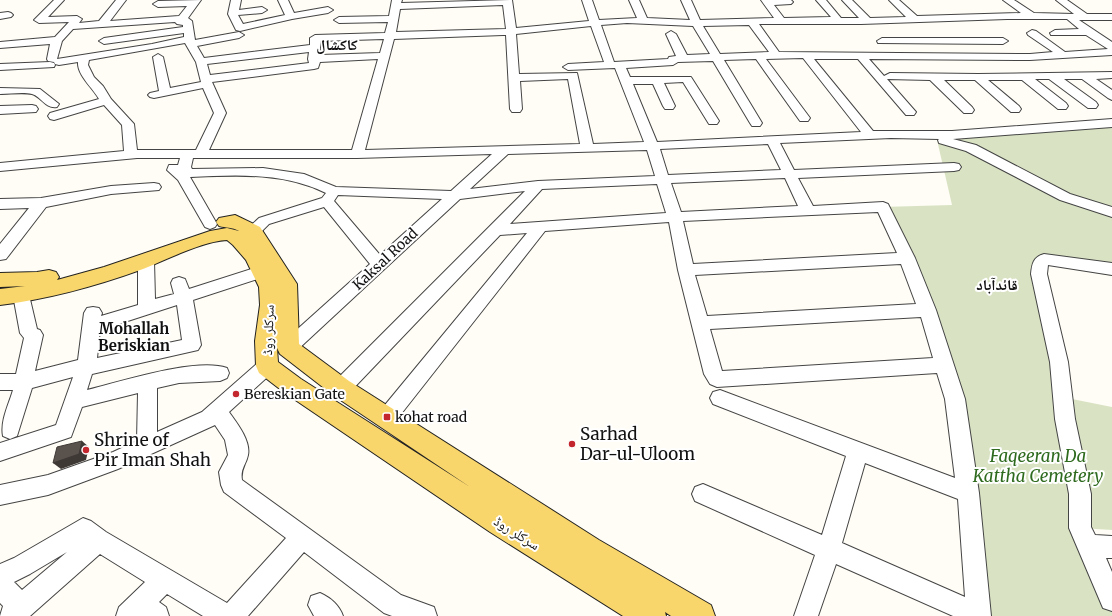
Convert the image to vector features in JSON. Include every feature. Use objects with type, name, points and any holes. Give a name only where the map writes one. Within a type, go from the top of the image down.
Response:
[{"type":"main road","points":[[0,280],[37,279],[87,268],[210,224],[235,221],[287,284],[288,348],[341,388],[589,550],[700,616]]},
{"type":"main road","points":[[10,296],[88,280],[146,261],[208,237],[228,234],[247,235]]},
{"type":"main road","name":"سرکلر روڈ","points":[[247,235],[261,272],[270,289],[266,340],[267,366],[293,386],[500,522],[651,616]]},
{"type":"main road","name":"Kaksal Road","points":[[267,366],[288,348]]},
{"type":"street","points":[[54,62],[52,49],[56,40],[77,18],[39,20],[59,0]]},
{"type":"street","points":[[102,24],[121,0]]},
{"type":"street","points":[[236,0],[233,13],[240,28],[327,9]]},
{"type":"street","points":[[283,0],[291,16]]},
{"type":"street","points":[[587,0],[614,65],[626,81],[652,146],[675,217],[686,270],[713,374],[717,379],[945,365]]},
{"type":"street","points":[[634,0],[644,21]]},
{"type":"street","points":[[686,0],[696,23],[756,123]]},
{"type":"street","points":[[821,0],[838,20]]},
{"type":"street","points":[[847,0],[865,18],[863,21],[896,56]]},
{"type":"street","points":[[894,0],[914,19]]},
{"type":"street","points":[[1008,0],[1031,16]]},
{"type":"street","points":[[1061,0],[1082,21],[1092,34],[1112,47]]},
{"type":"street","points":[[158,4],[195,1],[188,33],[201,62],[206,81],[220,113],[174,170],[184,178],[210,224]]},
{"type":"street","points":[[357,154],[390,35],[396,3],[506,1],[511,30],[516,109]]},
{"type":"street","points":[[767,1],[781,21]]},
{"type":"street","points":[[767,1],[788,2]]},
{"type":"street","points":[[233,13],[262,10]]},
{"type":"street","points":[[154,95],[206,81],[314,66],[315,38],[511,30],[627,20],[696,23],[1070,16],[1082,21]]},
{"type":"street","points":[[969,17],[979,28]]},
{"type":"street","points":[[1112,17],[1082,21],[1052,29],[1112,37]]},
{"type":"street","points":[[339,20],[393,18]]},
{"type":"street","points":[[935,19],[945,28]]},
{"type":"street","points":[[752,22],[776,55]]},
{"type":"street","points":[[71,26],[102,24],[188,33],[239,35]]},
{"type":"street","points":[[104,40],[188,33]]},
{"type":"street","points":[[0,67],[84,58],[188,33]]},
{"type":"street","points":[[994,33],[1022,57]]},
{"type":"street","points":[[1032,33],[1063,55]]},
{"type":"street","points":[[671,34],[682,59]]},
{"type":"street","points":[[0,45],[56,40]]},
{"type":"street","points":[[882,41],[1003,41]]},
{"type":"street","points":[[964,41],[981,56]]},
{"type":"street","points":[[568,67],[673,62],[672,59],[776,55],[1022,57],[1112,52]]},
{"type":"street","points":[[201,62],[314,53],[384,56]]},
{"type":"street","points":[[806,55],[870,135]]},
{"type":"street","points":[[759,56],[804,118]]},
{"type":"street","points":[[861,56],[910,112]]},
{"type":"street","points":[[158,57],[165,93]]},
{"type":"street","points":[[84,58],[83,65],[89,78],[99,88],[106,101],[128,124],[131,155]]},
{"type":"street","points":[[513,78],[573,75],[587,148]]},
{"type":"street","points":[[1084,75],[1112,96]]},
{"type":"street","points":[[890,76],[978,78],[1112,75]]},
{"type":"street","points":[[1024,76],[1062,106]]},
{"type":"street","points":[[1052,76],[1092,105]]},
{"type":"street","points":[[934,77],[968,110]]},
{"type":"street","points":[[978,78],[1015,109]]},
{"type":"street","points":[[626,81],[687,79],[713,121]]},
{"type":"street","points":[[657,80],[669,106]]},
{"type":"street","points":[[0,91],[36,91],[53,110],[106,101]]},
{"type":"street","points":[[0,110],[32,109]]},
{"type":"street","points":[[0,167],[131,155],[357,154],[503,151],[652,146],[870,135],[938,135],[1051,129],[1112,123]]},
{"type":"street","points":[[938,135],[942,140],[972,148],[1065,197],[1112,212]]},
{"type":"street","points":[[772,140],[808,211]]},
{"type":"street","name":"Kaksal Road","points":[[288,348],[503,151]]},
{"type":"street","points":[[188,154],[184,168],[189,173],[255,171],[302,177],[319,183],[379,264]]},
{"type":"street","points":[[247,235],[264,221],[330,196],[454,195],[538,185],[662,178],[954,167]]},
{"type":"street","points":[[341,388],[538,185]]},
{"type":"street","points":[[0,204],[41,203],[111,190],[154,187]]},
{"type":"street","points":[[0,255],[41,203]]},
{"type":"street","points":[[496,230],[675,217],[883,206],[907,258],[927,310],[955,399],[968,493],[979,615],[703,494]]},
{"type":"street","points":[[387,417],[540,227]]},
{"type":"street","points":[[686,270],[907,258]]},
{"type":"street","points":[[1112,269],[1044,260],[1040,263],[1038,274],[1059,362],[1065,419],[1080,494],[1080,528],[1112,600]]},
{"type":"street","points":[[146,261],[147,308]]},
{"type":"street","points":[[0,452],[64,431],[88,359],[92,319],[147,308],[182,290],[261,272]]},
{"type":"street","points":[[0,382],[24,382],[85,367],[192,345],[188,309],[182,290]]},
{"type":"street","points":[[8,421],[24,382],[34,335],[29,333],[10,296]]},
{"type":"street","points":[[700,322],[927,310]]},
{"type":"street","points":[[0,495],[48,486],[118,460],[209,418],[267,366]]},
{"type":"street","points":[[74,401],[179,375],[220,373]]},
{"type":"street","points":[[148,383],[148,447]]},
{"type":"street","points":[[720,398],[968,493]]},
{"type":"street","points":[[217,411],[235,438],[238,455],[230,472],[232,485],[302,537],[389,610],[425,616]]},
{"type":"street","points":[[806,616],[829,549],[858,451]]},
{"type":"street","points":[[0,576],[22,566],[83,529],[98,540],[226,616]]},
{"type":"street","points":[[232,616],[302,537]]},
{"type":"street","points":[[0,585],[16,612],[98,540]]},
{"type":"street","points":[[1088,546],[1112,547]]},
{"type":"street","points":[[142,612],[164,580]]},
{"type":"green space","name":"Faqeeran Da Kattha Cemetery","points":[[1112,120],[1112,276],[1046,264],[1072,399],[1112,407],[1112,530],[1080,528],[1112,599],[1112,616],[980,616],[963,456],[907,258],[881,207],[952,205],[937,140]]},
{"type":"building","points":[[82,441],[79,454],[53,463],[57,447]]},
{"type":"place","name":"Bereskian Gate","points":[[236,394]]},
{"type":"place","name":"kohat road","points":[[387,417]]},
{"type":"place","name":"Sarhad Dar-ul-Uloom","points":[[572,444]]},
{"type":"place","name":"Shrine of Pir Iman Shah","points":[[86,450]]},
{"type":"district","name":"کاکشال","points":[[337,45]]},
{"type":"district","name":"قائدآباد","points":[[997,285]]},
{"type":"district","name":"Mohallah Beriskian","points":[[134,338]]}]
